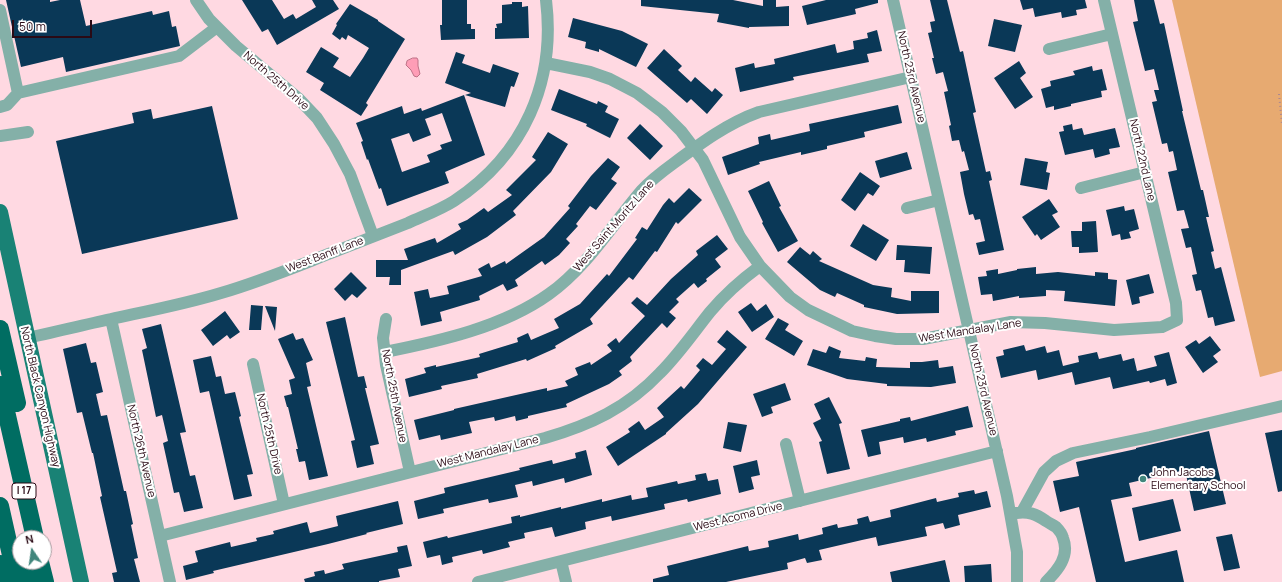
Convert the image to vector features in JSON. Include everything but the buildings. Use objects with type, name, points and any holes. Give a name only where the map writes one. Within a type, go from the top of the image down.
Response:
[{"type":"highway","points":[[0,329],[20,418],[7,442],[21,530]]},
{"type":"highway","name":"I 17","points":[[0,385],[7,442],[33,530]]},
{"type":"highway","points":[[0,506],[17,582]]},
{"type":"highway","points":[[0,564],[4,582]]},
{"type":"highway","points":[[29,570],[32,582]]},
{"type":"highway","points":[[42,570],[45,582]]},
{"type":"main road","name":"North Black Canyon Highway","points":[[0,212],[81,582]]},
{"type":"street","name":"North 25th Drive","points":[[196,0],[209,19],[236,46],[298,98],[317,118],[334,144],[350,174],[373,236]]},
{"type":"street","name":"West Banff Lane","points":[[27,338],[186,303],[222,293],[252,283],[434,212],[454,201],[488,174],[514,143],[536,104],[546,63],[549,28],[546,0]]},
{"type":"street","name":"North 23rd Avenue","points":[[893,0],[997,451],[1016,513],[1017,582]]},
{"type":"street","name":"North 22nd Lane","points":[[1104,0],[1176,303],[1177,320]]},
{"type":"street","points":[[0,10],[18,93]]},
{"type":"street","points":[[0,107],[7,104],[18,93],[180,56],[217,27]]},
{"type":"street","points":[[1049,49],[1112,34]]},
{"type":"street","name":"West Mandalay Lane","points":[[546,63],[590,72],[610,80],[637,93],[662,112],[681,131],[703,160],[740,237],[760,266],[785,292],[808,310],[852,331],[896,339],[923,339],[1001,324],[1023,322],[1045,322],[1114,330],[1162,327],[1177,320]]},
{"type":"street","name":"West Saint Moritz Lane","points":[[385,352],[470,332],[491,325],[531,306],[562,284],[591,254],[643,189],[658,175],[723,129],[744,118],[760,112],[911,77]]},
{"type":"street","points":[[0,136],[28,132]]},
{"type":"street","points":[[1081,188],[1145,172]]},
{"type":"street","points":[[907,208],[939,200]]},
{"type":"street","name":"West Mandalay Lane","points":[[160,536],[563,433],[595,421],[615,410],[660,374],[721,299],[738,283],[760,266]]},
{"type":"street","name":"North 26th Avenue","points":[[111,319],[170,582]]},
{"type":"street","name":"North 25th Avenue","points":[[386,319],[383,338],[386,365],[410,472]]},
{"type":"street","name":"North 25th Drive","points":[[253,364],[284,504]]},
{"type":"street","points":[[1016,513],[1044,472],[1056,461],[1073,453],[1150,437],[1282,406]]},
{"type":"street","points":[[786,444],[800,501]]},
{"type":"street","name":"West Acoma Drive","points":[[478,582],[997,451]]},
{"type":"street","points":[[1016,513],[1034,514],[1057,528],[1062,535],[1065,548],[1062,562],[1055,573],[1046,582]]},
{"type":"street","points":[[561,561],[566,582]]},
{"type":"path","points":[[1279,94],[1282,124]]},
{"type":"shaded area","points":[[1172,0],[1282,0],[1282,371],[1260,377]]},
{"type":"shaded area","points":[[417,58],[418,60],[420,74],[417,77],[414,76],[406,65],[407,61]]},
{"type":"place","name":"John Jacobs Elementary School","points":[[1143,479]]}]
